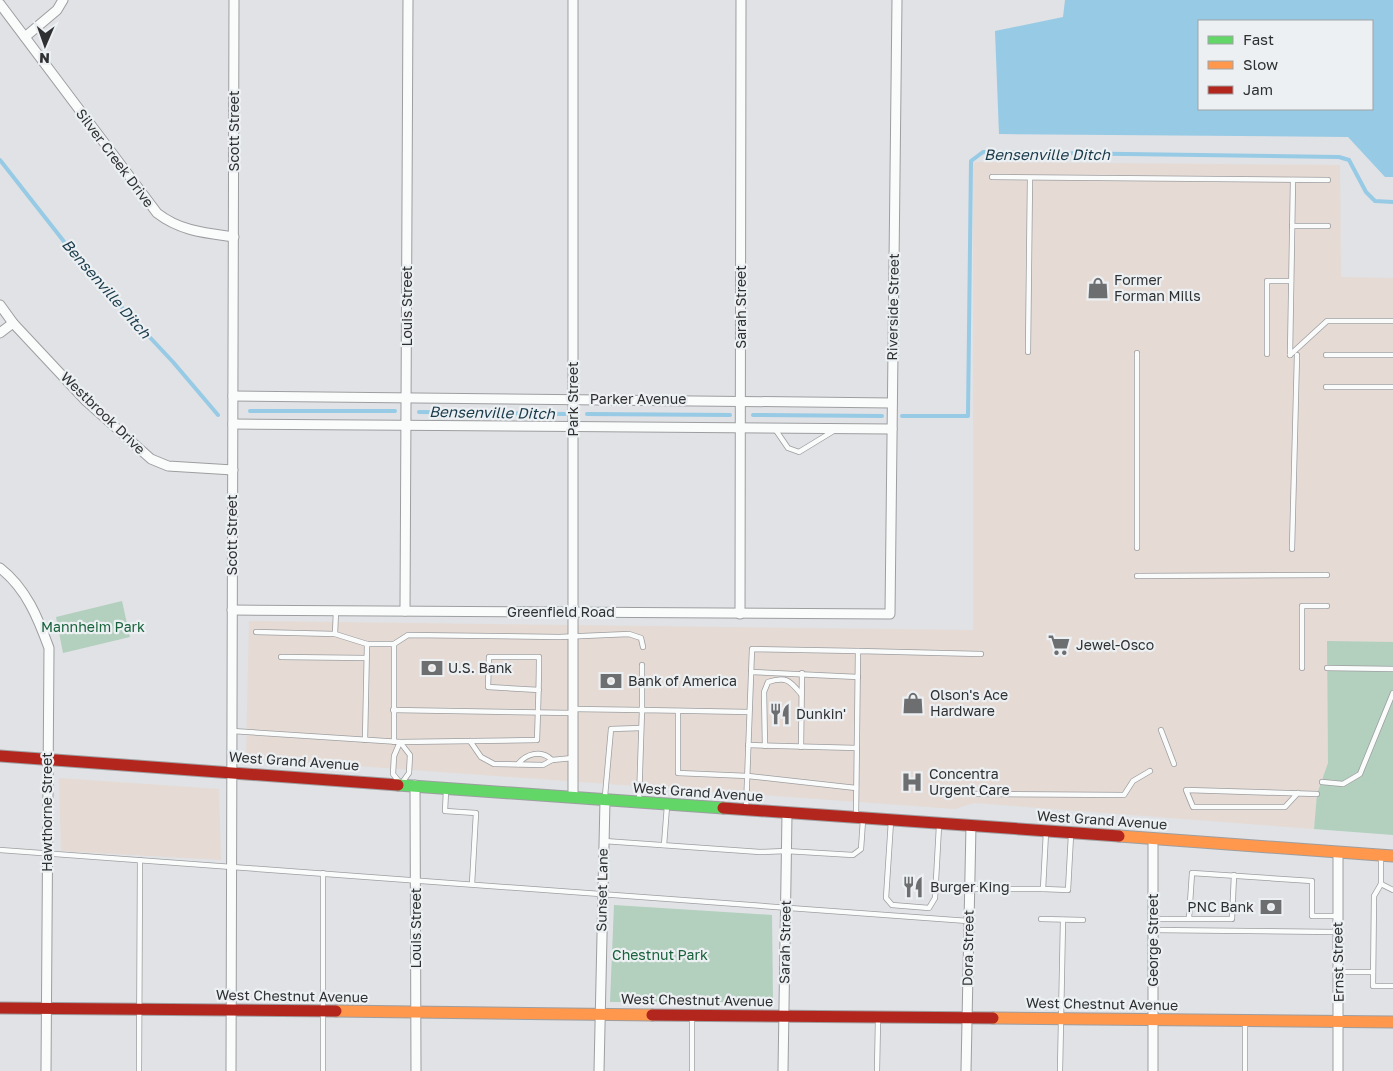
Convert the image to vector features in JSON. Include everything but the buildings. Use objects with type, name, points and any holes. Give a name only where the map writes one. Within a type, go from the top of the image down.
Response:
[{"type":"main road","name":"West Grand Avenue","points":[[0,756],[415,785],[787,814],[1153,838],[1338,854],[1393,856]]},
{"type":"main road","name":"West Chestnut Avenue","points":[[0,1008],[1393,1022]]},
{"type":"street","points":[[25,37],[57,10],[63,0]]},
{"type":"street","name":"Scott Street","points":[[231,1071],[234,0]]},
{"type":"street","name":"Louis Street","points":[[405,611],[408,0]]},
{"type":"street","name":"Park Street","points":[[573,0],[573,797]]},
{"type":"street","name":"Sarah Street","points":[[740,614],[741,0]]},
{"type":"street","name":"Riverside Street","points":[[890,614],[897,0]]},
{"type":"street","name":"Silver Creek Drive","points":[[0,4],[156,213],[171,224],[185,230],[234,237]]},
{"type":"street","name":"Westbrook Drive","points":[[0,305],[13,323],[86,401],[151,459],[168,466],[233,470]]},
{"type":"street","points":[[0,333],[13,323]]},
{"type":"street","name":"Parker Avenue","points":[[233,396],[892,402]]},
{"type":"street","name":"Parker Avenue","points":[[233,424],[406,427],[892,429]]},
{"type":"street","name":"Hawthorne Street","points":[[0,568],[9,575],[36,612],[49,648],[46,1071]]},
{"type":"street","name":"Greenfield Road","points":[[232,610],[890,614]]},
{"type":"street","name":"Louis Street","points":[[415,785],[416,1071]]},
{"type":"street","name":"Sunset Lane","points":[[599,1071],[605,800]]},
{"type":"street","name":"Sarah Street","points":[[784,1071],[787,814]]},
{"type":"street","name":"Dora Street","points":[[966,1071],[971,825]]},
{"type":"street","name":"George Street","points":[[1152,1071],[1153,838]]},
{"type":"street","name":"Ernst Street","points":[[1338,854],[1338,1071]]},
{"type":"lane","points":[[992,177],[1328,180]]},
{"type":"lane","points":[[1028,352],[1030,178]]},
{"type":"lane","points":[[1293,180],[1290,355],[1327,321],[1393,321]]},
{"type":"lane","points":[[1292,226],[1328,226]]},
{"type":"lane","points":[[1267,354],[1267,281],[1291,281]]},
{"type":"lane","points":[[1136,353],[1137,548]]},
{"type":"lane","points":[[1292,549],[1297,355]]},
{"type":"lane","points":[[1326,355],[1393,355]]},
{"type":"lane","points":[[1326,387],[1393,387]]},
{"type":"lane","points":[[775,429],[788,448],[799,452],[836,429]]},
{"type":"lane","points":[[1136,576],[1326,575]]},
{"type":"lane","points":[[1302,668],[1302,606],[1326,606]]},
{"type":"lane","points":[[335,634],[336,611]]},
{"type":"lane","points":[[256,632],[335,634],[367,644],[394,644],[408,635],[559,637],[573,634],[628,634],[642,638],[643,647]]},
{"type":"lane","points":[[364,740],[367,644]]},
{"type":"lane","points":[[394,644],[394,742]]},
{"type":"lane","points":[[746,810],[752,649],[981,654]]},
{"type":"lane","points":[[604,841],[760,852],[786,851],[853,855],[861,849],[856,788],[858,650]]},
{"type":"lane","points":[[281,657],[366,658]]},
{"type":"lane","points":[[232,731],[394,742],[537,740],[539,690],[539,657],[488,657],[488,687],[539,690]]},
{"type":"lane","points":[[639,802],[642,665]]},
{"type":"lane","points":[[1327,668],[1393,669]]},
{"type":"lane","points":[[751,672],[858,677]]},
{"type":"lane","points":[[801,747],[802,673]]},
{"type":"lane","points":[[765,746],[764,692],[768,682],[779,678],[790,681],[801,694]]},
{"type":"lane","points":[[1322,782],[1343,784],[1360,774],[1393,694]]},
{"type":"lane","points":[[393,710],[750,712]]},
{"type":"lane","points":[[678,711],[678,773],[748,776],[856,788]]},
{"type":"lane","points":[[605,800],[611,729],[642,728]]},
{"type":"lane","points":[[1161,730],[1174,764]]},
{"type":"lane","points":[[470,741],[481,758],[494,764],[543,765],[552,760],[573,758]]},
{"type":"lane","points":[[400,742],[410,755],[409,773],[401,784],[393,774],[394,756],[400,742]]},
{"type":"lane","points":[[748,746],[857,748]]},
{"type":"lane","points":[[518,764],[524,756],[534,753],[548,756],[552,760]]},
{"type":"lane","points":[[974,794],[1124,795],[1133,781],[1150,771]]},
{"type":"lane","points":[[446,788],[445,811],[476,813],[472,884]]},
{"type":"lane","points":[[1298,793],[1285,807],[1193,807],[1186,790],[1298,793],[1317,794]]},
{"type":"lane","points":[[664,845],[668,804]]},
{"type":"lane","points":[[891,820],[886,898],[892,905],[930,908],[935,898],[940,823]]},
{"type":"lane","points":[[1043,889],[1046,831]]},
{"type":"lane","points":[[970,889],[1068,890],[1071,832]]},
{"type":"lane","points":[[0,850],[969,921]]},
{"type":"lane","points":[[1381,856],[1381,884],[1374,896],[1373,986],[1393,986]]},
{"type":"lane","points":[[140,860],[140,1071]]},
{"type":"lane","points":[[323,873],[323,1071]]},
{"type":"lane","points":[[1189,918],[1192,873],[1312,881],[1312,916],[1337,916]]},
{"type":"lane","points":[[1153,918],[1232,919],[1234,875]]},
{"type":"lane","points":[[1381,884],[1393,890]]},
{"type":"lane","points":[[1041,919],[1083,920]]},
{"type":"lane","points":[[1060,1071],[1063,920]]},
{"type":"lane","points":[[1153,930],[1338,932]]},
{"type":"lane","points":[[1338,972],[1373,972]]},
{"type":"lane","points":[[692,1015],[692,1071]]},
{"type":"lane","points":[[878,1017],[878,1071]]},
{"type":"lane","points":[[1245,1021],[1245,1071]]},
{"type":"shaded area","points":[[973,162],[1340,165],[1341,277],[1393,278],[1393,642],[1327,642],[1328,763],[1317,794],[1314,829],[974,803],[955,809],[246,758],[249,621],[973,630]]},
{"type":"shaded area","points":[[59,778],[219,789],[221,860],[61,851]]},
{"type":"green space","name":"Mannheim Park","points":[[122,601],[130,637],[63,653],[56,617]]},
{"type":"green space","points":[[1327,641],[1393,642],[1393,835],[1314,829],[1317,794],[1328,763]]},
{"type":"green space","name":"Chestnut Park","points":[[614,905],[772,915],[773,1002],[610,1002]]},
{"type":"water","points":[[1065,0],[1393,0],[1393,177],[1385,177],[1348,137],[999,134],[995,31],[1063,17]]},
{"type":"waterway","name":"Bensenville Ditch","points":[[902,416],[968,416],[971,161],[983,152],[1339,157],[1349,160],[1366,192],[1375,201],[1393,202]]},
{"type":"waterway","name":"Bensenville Ditch","points":[[0,160],[84,267],[173,362],[218,415]]},
{"type":"waterway","name":"Bensenville Ditch","points":[[250,411],[395,411]]},
{"type":"waterway","name":"Bensenville Ditch","points":[[419,412],[565,414]]},
{"type":"waterway","name":"Bensenville Ditch","points":[[587,414],[730,415]]},
{"type":"waterway","name":"Bensenville Ditch","points":[[753,415],[882,416]]},
{"type":"traffic: fast","points":[[398,785],[723,808]]},
{"type":"traffic: slow","points":[[1119,836],[1393,856]]},
{"type":"traffic: slow","points":[[336,1011],[652,1015]]},
{"type":"traffic: slow","points":[[993,1018],[1393,1022]]},
{"type":"traffic: jam","points":[[0,756],[398,785]]},
{"type":"traffic: jam","points":[[723,808],[1119,836]]},
{"type":"traffic: jam","points":[[0,1008],[336,1011]]},
{"type":"traffic: jam","points":[[652,1015],[993,1018]]},
{"type":"place","name":"Former Forman Mills","points":[[1098,288]]},
{"type":"place","name":"Jewel-Osco","points":[[1059,645]]},
{"type":"place","name":"U.S. Bank","points":[[432,668]]},
{"type":"place","name":"Bank of America","points":[[611,681]]},
{"type":"place","name":"Olson's Ace Hardware","points":[[913,703]]},
{"type":"place","name":"Dunkin'","points":[[780,714]]},
{"type":"place","name":"Concentra Urgent Care","points":[[912,782]]},
{"type":"place","name":"Burger King","points":[[913,887]]},
{"type":"place","name":"PNC Bank","points":[[1271,907]]}]
